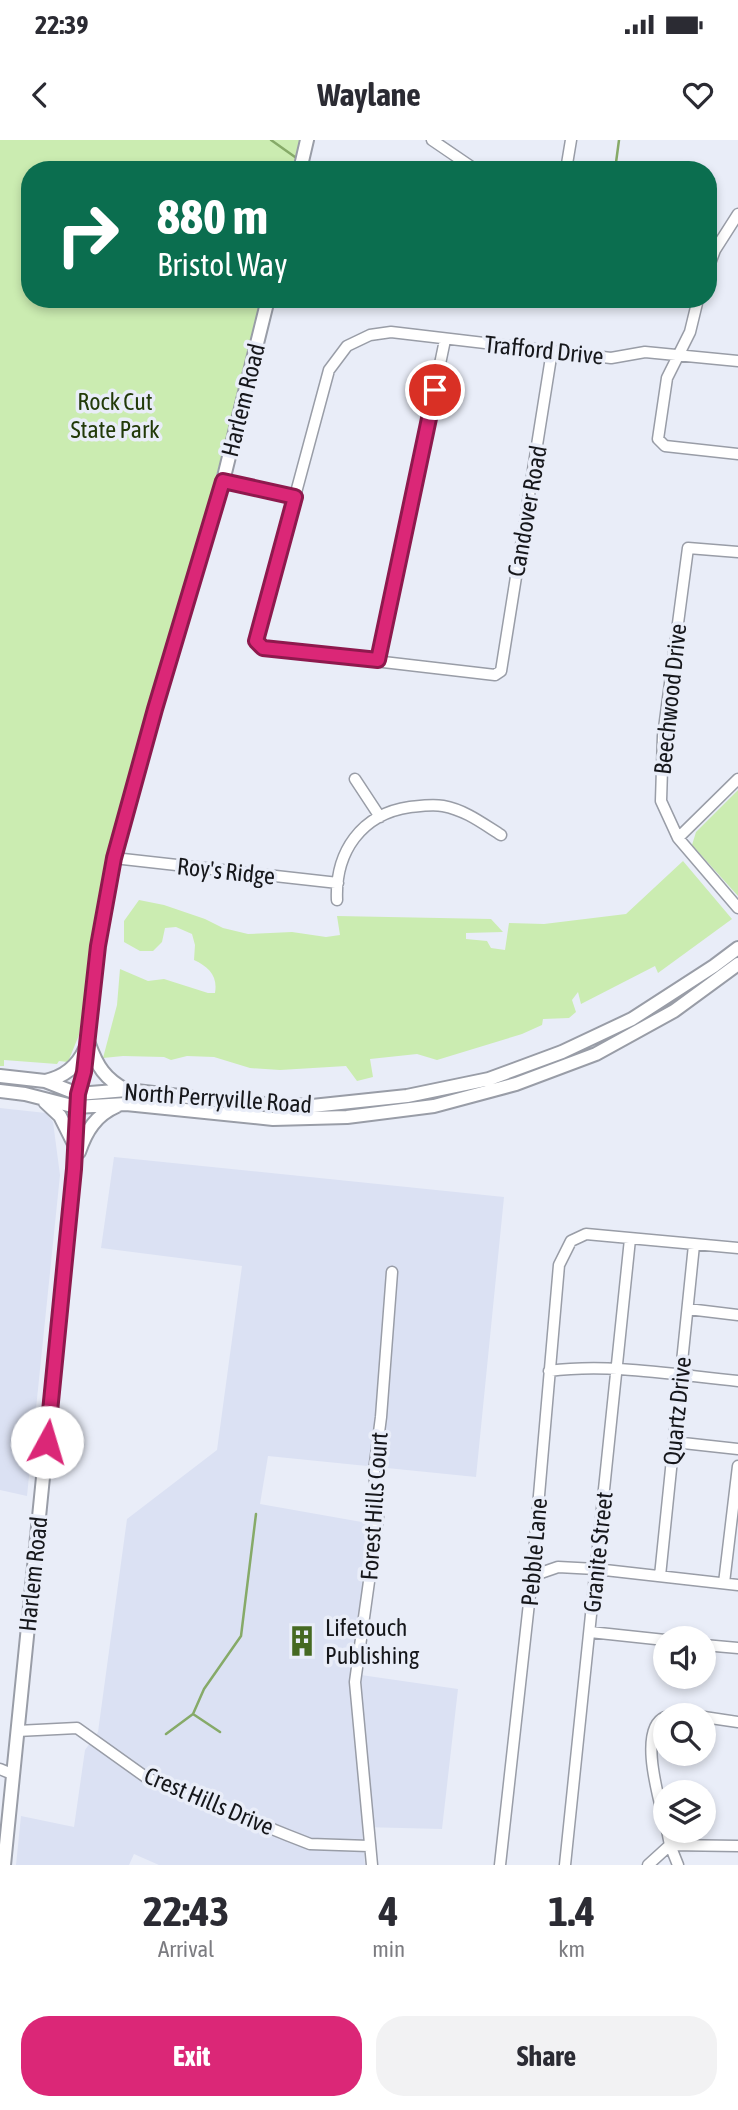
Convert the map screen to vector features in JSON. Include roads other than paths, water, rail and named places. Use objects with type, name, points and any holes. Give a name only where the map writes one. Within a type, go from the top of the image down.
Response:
[{"type":"main road","points":[[302,161],[307,140]]},
{"type":"main road","name":"Harlem Road","points":[[4,1865],[6,1772],[17,1731],[74,1169],[76,1107],[84,1072],[98,946],[114,858],[223,481],[266,308]]},
{"type":"main road","name":"North Perryville Road","points":[[0,1076],[45,1081],[78,1094],[127,1090],[242,1103],[312,1105],[407,1096],[489,1079],[562,1052],[632,1019],[738,948]]},
{"type":"main road","name":"North Perryville Road","points":[[0,1091],[25,1094],[76,1107],[126,1104],[239,1116],[307,1119],[392,1113],[434,1106],[516,1084],[596,1054],[674,1011],[738,964]]},
{"type":"main road","points":[[45,1081],[55,1079],[73,1069],[88,1042]]},
{"type":"main road","points":[[88,1042],[101,1072],[113,1083],[127,1090]]},
{"type":"main road","points":[[25,1094],[41,1100],[60,1116],[74,1144],[74,1169]]},
{"type":"main road","points":[[74,1169],[90,1126],[109,1110],[126,1104]]},
{"type":"street","points":[[432,140],[463,161]]},
{"type":"street","points":[[568,161],[571,140]]},
{"type":"street","points":[[717,247],[738,214]]},
{"type":"street","points":[[696,308],[690,332],[667,378],[657,439],[665,446],[738,454]]},
{"type":"street","name":"Trafford Drive","points":[[295,497],[328,370],[347,346],[370,335],[391,332],[611,358],[645,352],[738,361]]},
{"type":"street","points":[[223,481],[295,497],[256,641],[263,648],[378,660],[445,340]]},
{"type":"street","name":"Candover Road","points":[[378,660],[495,675],[501,671],[552,351]]},
{"type":"street","name":"Beechwood Drive","points":[[738,552],[688,548],[669,689],[661,801],[678,838],[738,908]]},
{"type":"street","points":[[355,779],[380,817]]},
{"type":"street","points":[[678,838],[738,779]]},
{"type":"street","points":[[337,900],[344,858],[352,839],[364,825],[395,809],[439,805],[472,816],[501,835]]},
{"type":"street","name":"Roy's Ridge","points":[[114,858],[338,883]]},
{"type":"street","name":"Pebble Lane","points":[[500,1865],[532,1576],[559,1265],[571,1241],[586,1234],[630,1238]]},
{"type":"street","points":[[630,1238],[738,1248]]},
{"type":"street","name":"Granite Street","points":[[565,1865],[630,1238]]},
{"type":"street","name":"Quartz Drive","points":[[660,1576],[694,1245]]},
{"type":"street","name":"Forest Hills Court","points":[[372,1865],[355,1682],[378,1517],[374,1471],[381,1418],[392,1272]]},
{"type":"street","points":[[688,1310],[738,1315]]},
{"type":"street","points":[[548,1371],[573,1367],[617,1369],[738,1381]]},
{"type":"street","points":[[674,1442],[738,1449]]},
{"type":"street","points":[[724,1583],[738,1466]]},
{"type":"street","points":[[532,1576],[558,1567],[738,1585]]},
{"type":"street","points":[[590,1632],[653,1639]]},
{"type":"street","points":[[716,1645],[738,1648]]},
{"type":"street","points":[[716,1719],[738,1722]]},
{"type":"street","name":"Crest Hills Drive","points":[[17,1731],[77,1728],[147,1778],[287,1835],[310,1844],[369,1846]]},
{"type":"street","points":[[653,1740],[651,1760],[655,1780]]},
{"type":"street","points":[[648,1865],[670,1845],[738,1846]]},
{"type":"street","points":[[670,1845],[678,1865]]},
{"type":"waterway","points":[[271,140],[295,157]]},
{"type":"waterway","points":[[616,161],[619,140]]},
{"type":"waterway","points":[[166,1734],[193,1714],[204,1689],[241,1636],[256,1514]]},
{"type":"waterway","points":[[193,1714],[220,1732]]},
{"type":"place","name":"Lifetouch Publishing","points":[[302,1641]]},
{"type":"park label","name":"Rock Cut State Park","points":[[115,415]]}]
